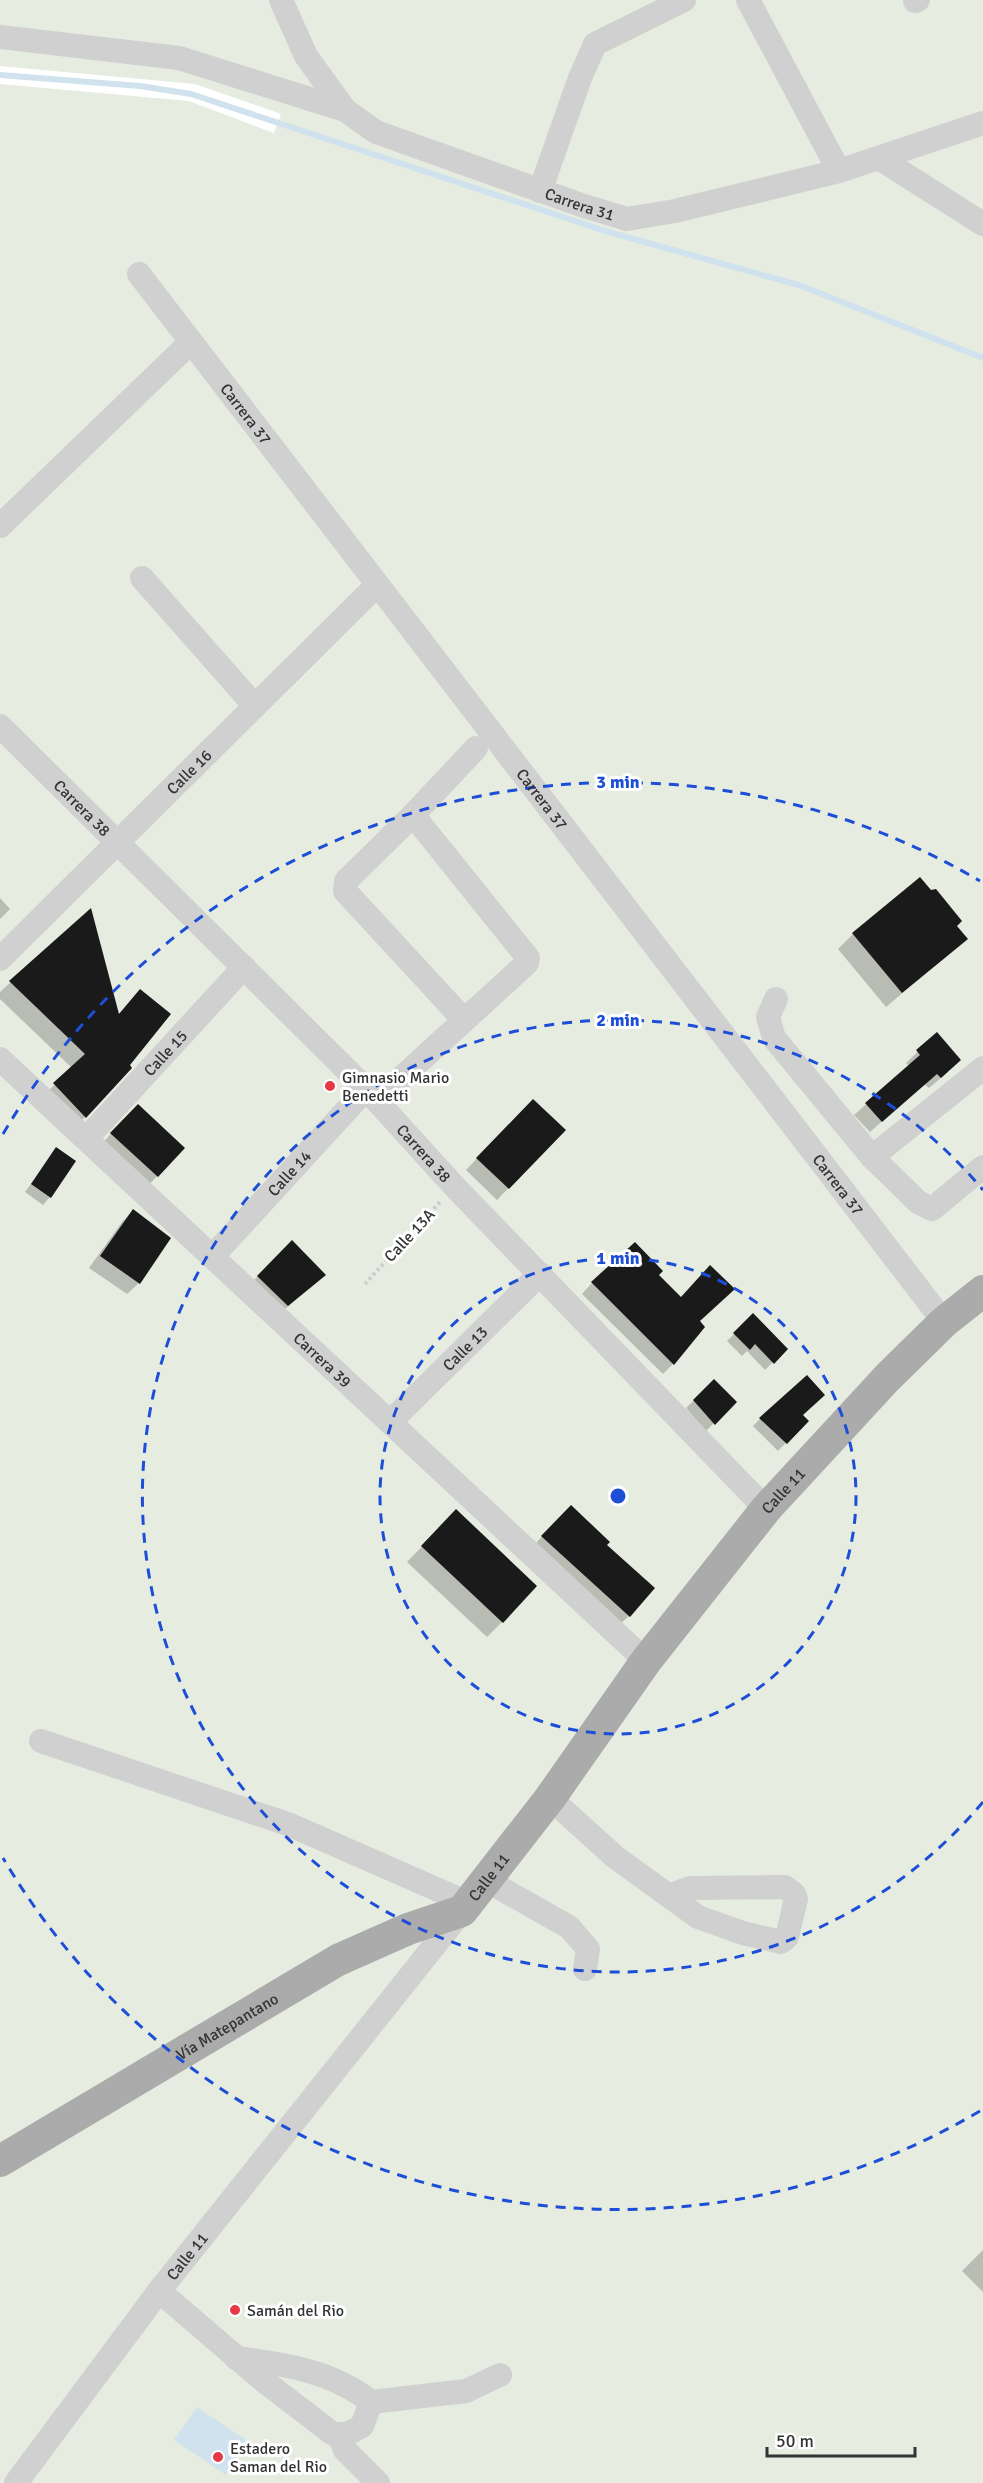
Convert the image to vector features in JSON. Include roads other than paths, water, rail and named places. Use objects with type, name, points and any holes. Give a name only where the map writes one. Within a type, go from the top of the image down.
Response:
[{"type":"main road","name":"Calle 11","points":[[472,1898],[550,1798],[646,1661],[766,1509],[847,1420],[944,1322],[983,1291]]},
{"type":"main road","name":"Vía Matepantano","points":[[0,2161],[338,1960],[472,1898]]},
{"type":"street","name":"Carrera 31","points":[[281,0],[306,56],[345,110],[376,132],[540,191],[627,219],[675,211],[839,171],[983,123]]},
{"type":"street","points":[[540,191],[580,78],[595,44],[684,0]]},
{"type":"street","points":[[748,0],[839,171]]},
{"type":"street","points":[[0,37],[179,58],[345,110]]},
{"type":"street","points":[[879,158],[983,224]]},
{"type":"street","name":"Carrera 37","points":[[139,274],[944,1322]]},
{"type":"street","points":[[0,526],[191,342]]},
{"type":"street","points":[[142,578],[255,706]]},
{"type":"street","name":"Calle 16","points":[[0,959],[377,585]]},
{"type":"street","name":"Carrera 38","points":[[0,726],[373,1096],[454,1186],[766,1509]]},
{"type":"street","points":[[464,1020],[345,891],[346,881],[476,748]]},
{"type":"street","name":"Calle 14","points":[[212,1257],[373,1096],[398,1081],[527,963],[528,958],[413,815]]},
{"type":"street","name":"Calle 15","points":[[86,1139],[244,967]]},
{"type":"street","points":[[776,999],[768,1017],[774,1038],[872,1157],[918,1202],[932,1209],[983,1167]]},
{"type":"street","name":"Carrera 39","points":[[0,1059],[646,1661]]},
{"type":"street","points":[[872,1157],[979,1080]]},
{"type":"street","name":"Calle 13","points":[[390,1422],[540,1274]]},
{"type":"street","points":[[41,1741],[288,1824],[472,1898],[569,1927],[588,1949],[585,1969]]},
{"type":"street","points":[[550,1798],[615,1857],[698,1917],[742,1933],[781,1942],[787,1937],[796,1899],[794,1894],[785,1887],[690,1888],[669,1896]]},
{"type":"street","name":"Calle 11","points":[[21,2481],[159,2291],[472,1898]]},
{"type":"street","points":[[159,2291],[236,2358],[333,2434],[347,2434],[362,2426],[371,2402]]},
{"type":"street","points":[[236,2358],[298,2366],[354,2388],[371,2402],[466,2391],[500,2375]]},
{"type":"street","points":[[339,2434],[345,2450],[378,2483]]},
{"type":"water","name":"Estadero Saman del Rio","points":[[197,2407],[246,2440],[226,2475],[174,2440]]},
{"type":"waterway","points":[[0,75],[140,86],[191,94],[605,231],[802,286],[983,358]]},
{"type":"place","name":"Gimnasio Mario Benedetti","points":[[330,1086]]},
{"type":"place","name":"Samán del Rio","points":[[235,2310]]},
{"type":"place","name":"Estadero Saman del Rio","points":[[218,2457]]}]
